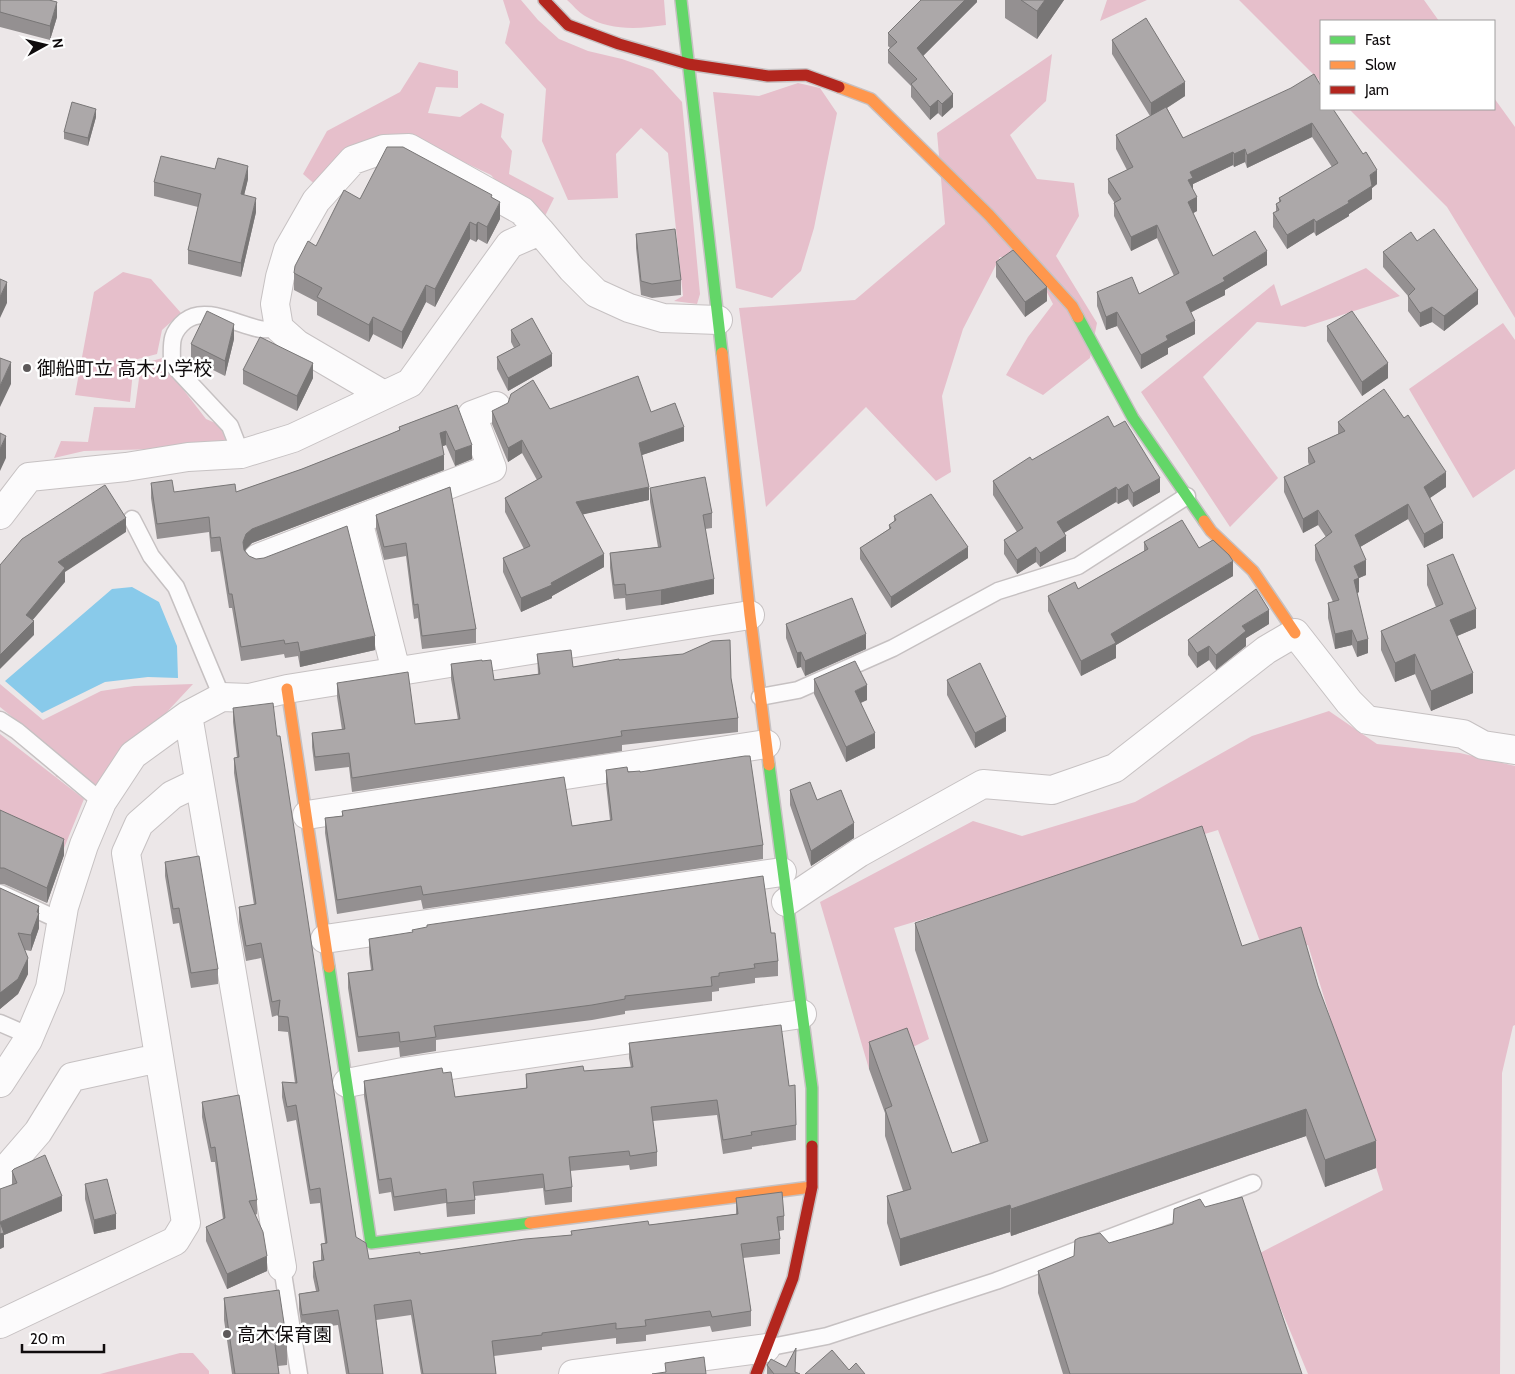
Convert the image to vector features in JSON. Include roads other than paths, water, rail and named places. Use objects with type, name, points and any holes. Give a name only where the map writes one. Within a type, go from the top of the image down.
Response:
[{"type":"street","points":[[544,0],[568,25],[619,44],[688,64],[768,76],[806,75],[871,99],[989,215],[1072,306],[1133,418],[1210,531],[1253,571],[1295,633],[1349,702],[1367,720],[1463,734],[1483,745],[1515,750]]},
{"type":"street","points":[[681,0],[750,615],[782,872],[812,1088],[812,1187],[793,1278],[756,1374]]},
{"type":"street","points":[[384,395],[297,344],[279,328],[275,304],[288,250],[316,201],[354,160],[384,149],[409,148],[522,212],[572,269],[596,293],[629,308],[663,318],[718,320]]},
{"type":"street","points":[[0,515],[29,477],[126,467],[188,457],[241,454],[293,438],[410,383],[510,244],[540,231]]},
{"type":"street","points":[[258,558],[492,468],[472,415],[496,406]]},
{"type":"street","points":[[358,520],[396,671]]},
{"type":"street","points":[[0,1083],[30,1036],[50,988],[64,907],[84,846],[102,802],[133,755],[188,715],[222,697],[249,698],[287,689],[750,615]]},
{"type":"street","points":[[786,902],[859,853],[983,784],[1052,790],[1115,768],[1266,650],[1295,633]]},
{"type":"street","points":[[287,689],[370,1243],[812,1187]]},
{"type":"street","points":[[188,715],[282,1267]]},
{"type":"street","points":[[307,815],[766,744]]},
{"type":"street","points":[[0,1324],[175,1240],[186,1223],[126,853],[139,824],[172,795],[199,782]]},
{"type":"street","points":[[325,939],[782,872]]},
{"type":"street","points":[[347,1083],[403,1072],[802,1014]]},
{"type":"street","points":[[0,1176],[38,1132],[72,1077],[160,1058]]},
{"type":"street","points":[[573,1374],[766,1348]]},
{"type":"lane","points":[[241,454],[230,426],[172,364],[173,334],[190,317],[198,315],[211,315],[262,330],[279,328]]},
{"type":"lane","points":[[760,697],[798,690],[893,648],[998,591],[1078,566],[1187,496]]},
{"type":"lane","points":[[132,519],[151,556],[176,587],[222,697]]},
{"type":"lane","points":[[0,720],[17,731],[102,802]]},
{"type":"lane","points":[[0,894],[61,921]]},
{"type":"lane","points":[[0,1023],[30,1036]]},
{"type":"lane","points":[[766,1348],[827,1336],[996,1281],[1253,1183]]},
{"type":"lane","points":[[282,1267],[299,1374]]},
{"type":"water","points":[[132,587],[159,602],[177,646],[178,678],[148,677],[105,682],[42,713],[5,681],[112,589]]},
{"type":"place","name":"御船町立 高木小学校","points":[[27,368]]},
{"type":"place","name":"高木保育園","points":[[227,1334]]}]
